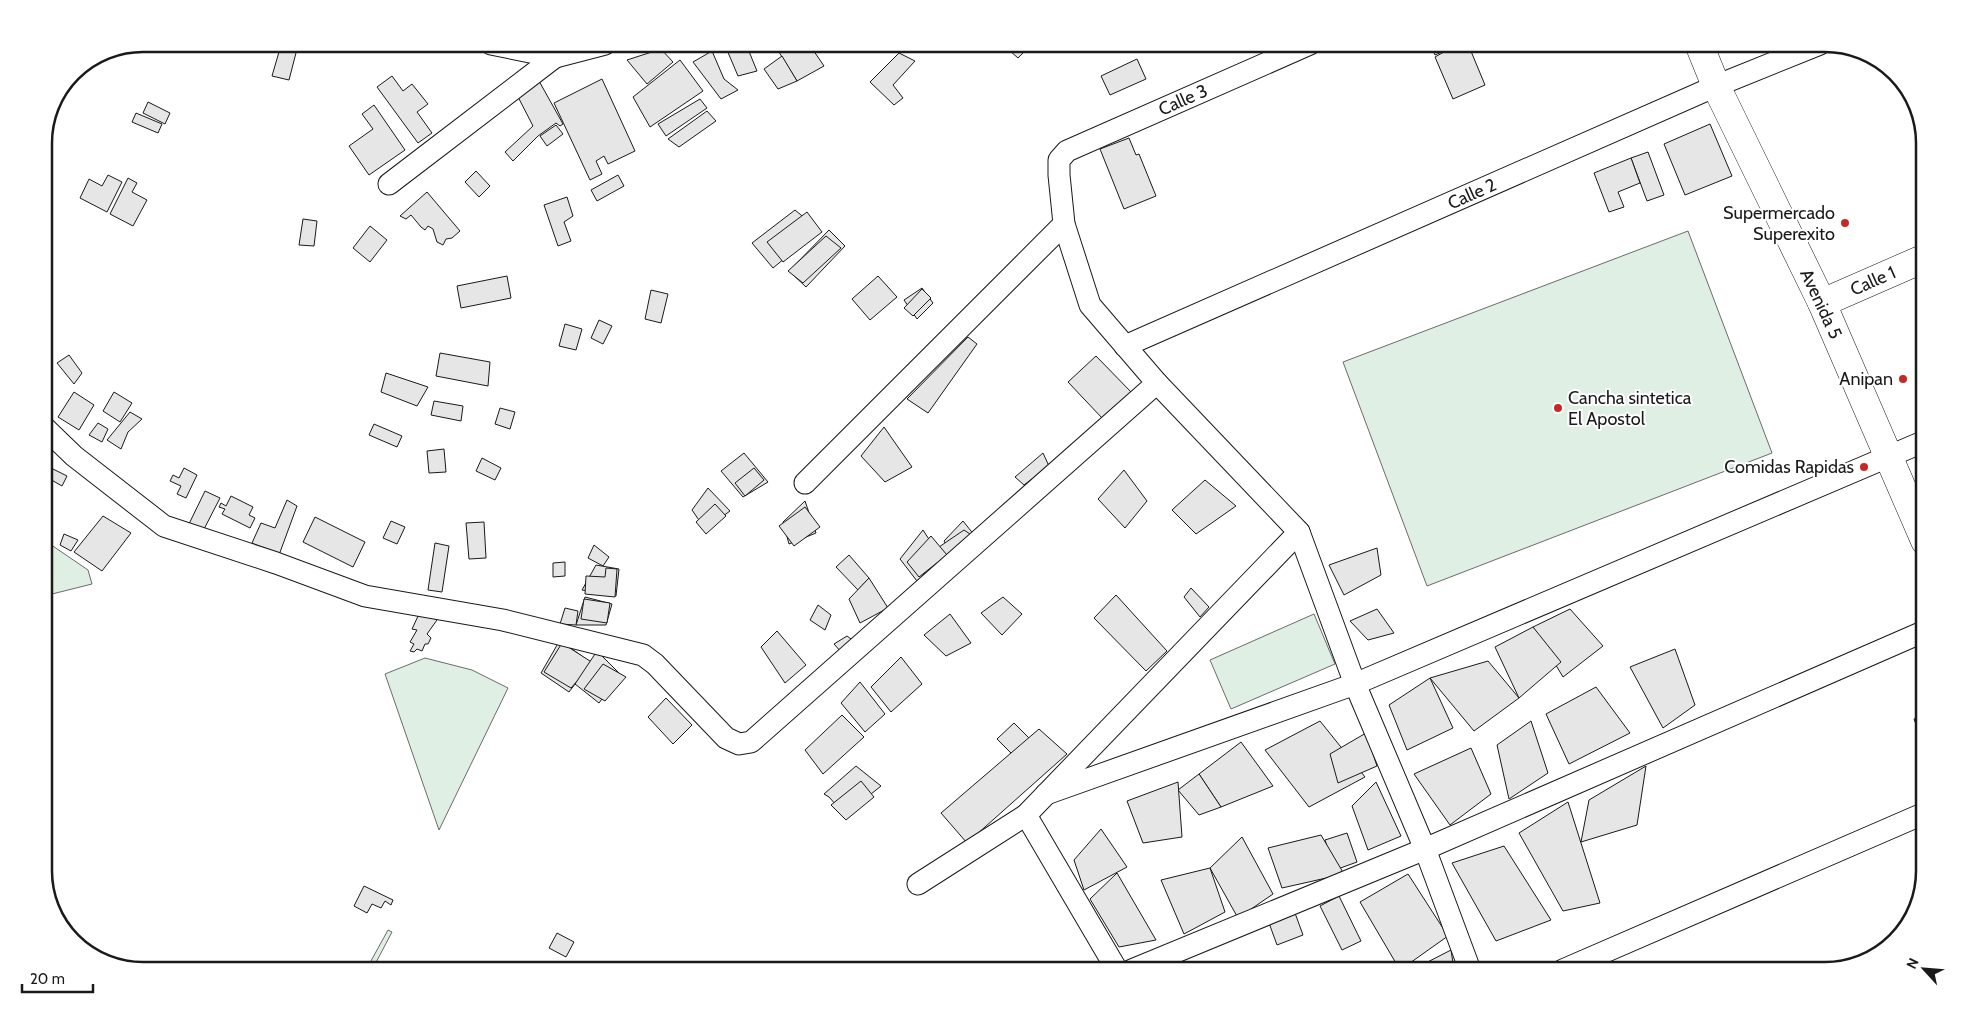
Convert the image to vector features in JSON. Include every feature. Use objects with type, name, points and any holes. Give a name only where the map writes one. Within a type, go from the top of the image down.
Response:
[{"type":"street","points":[[530,52],[555,57]]},
{"type":"street","points":[[388,184],[555,57],[574,52]]},
{"type":"street","name":"Calle 3","points":[[1064,224],[1058,175],[1059,160],[1067,151],[1292,52]]},
{"type":"street","name":"Avenida 5","points":[[1702,52],[1716,86],[1822,303],[1916,518]]},
{"type":"street","name":"Calle 2","points":[[1125,346],[1716,86],[1800,52]]},
{"type":"street","points":[[805,483],[1064,224],[1090,304],[1157,383],[1299,532],[1355,684],[1425,849],[1467,962]]},
{"type":"street","name":"Calle 1","points":[[1822,303],[1916,262]]},
{"type":"street","points":[[53,436],[74,456],[164,526],[276,563],[365,596],[503,620],[643,655],[655,664],[726,738],[739,744],[751,742],[1157,383]]},
{"type":"street","points":[[1046,794],[1355,684],[1916,446]]},
{"type":"street","points":[[918,884],[1026,815],[1299,532]]},
{"type":"street","points":[[1151,962],[1425,849],[1916,635]]},
{"type":"street","points":[[1026,815],[1112,962]]},
{"type":"street","points":[[1581,962],[1916,817]]},
{"type":"green space","name":"Cancha sintetica El Apostol","points":[[1688,231],[1772,453],[1427,586],[1343,362]]},
{"type":"green space","points":[[53,546],[88,570],[92,584],[53,594]]},
{"type":"green space","points":[[1314,614],[1335,664],[1231,709],[1210,660]]},
{"type":"green space","points":[[425,658],[472,670],[508,688],[439,830],[385,674]]},
{"type":"green space","points":[[388,930],[392,932],[376,962],[370,962]]},
{"type":"building","points":[[279,52],[296,52],[289,80],[272,76]]},
{"type":"building","points":[[652,52],[664,52],[673,62],[647,84],[627,60]]},
{"type":"building","points":[[712,52],[724,79],[738,90],[721,99],[693,62]]},
{"type":"building","points":[[728,52],[749,52],[757,71],[738,76]]},
{"type":"building","points":[[779,52],[814,52],[824,66],[797,81]]},
{"type":"building","points":[[1011,52],[1024,52],[1018,58]]},
{"type":"building","points":[[1444,52],[1471,52],[1485,85],[1453,99],[1435,57]]},
{"type":"building","points":[[899,53],[915,61],[893,85],[903,98],[894,105],[870,82]]},
{"type":"building","points":[[782,56],[797,81],[778,89],[764,69]]},
{"type":"building","points":[[1137,59],[1146,79],[1110,95],[1101,76]]},
{"type":"building","points":[[680,60],[703,91],[650,127],[633,97]]},
{"type":"building","points":[[392,76],[403,91],[412,84],[428,104],[417,112],[432,133],[418,143],[377,87]]},
{"type":"building","points":[[602,79],[635,151],[608,164],[604,156],[596,161],[602,174],[590,180],[554,103]]},
{"type":"building","points":[[539,81],[563,124],[560,126],[556,123],[538,136],[513,161],[505,152],[533,126],[516,93]]},
{"type":"building","points":[[700,99],[707,108],[666,136],[658,124]]},
{"type":"building","points":[[148,102],[170,113],[165,124],[143,113]]},
{"type":"building","points":[[374,105],[405,150],[369,175],[349,146],[373,129],[362,114]]},
{"type":"building","points":[[707,111],[716,121],[679,147],[668,139]]},
{"type":"building","points":[[136,113],[162,124],[158,133],[132,122]]},
{"type":"building","points":[[1710,124],[1732,176],[1685,195],[1664,144]]},
{"type":"building","points":[[556,125],[563,134],[547,146],[540,136]]},
{"type":"building","points":[[1129,138],[1136,155],[1139,154],[1156,196],[1124,209],[1100,149]]},
{"type":"building","points":[[1648,152],[1664,195],[1647,201],[1631,158]]},
{"type":"building","points":[[1631,158],[1640,183],[1618,192],[1624,207],[1609,212],[1594,173]]},
{"type":"building","points":[[476,171],[490,186],[479,197],[465,182]]},
{"type":"building","points":[[108,175],[122,182],[107,212],[80,198],[89,179],[102,186]]},
{"type":"building","points":[[618,175],[624,186],[597,201],[591,190]]},
{"type":"building","points":[[128,178],[137,183],[132,192],[147,200],[133,226],[110,214]]},
{"type":"building","points":[[427,192],[460,231],[452,238],[446,239],[443,245],[437,242],[433,229],[428,226],[425,230],[411,215],[406,219],[400,216]]},
{"type":"building","points":[[567,197],[573,216],[564,222],[571,241],[558,246],[544,205]]},
{"type":"building","points":[[795,210],[819,230],[773,268],[752,243]]},
{"type":"building","points":[[807,212],[822,232],[783,262],[767,242]]},
{"type":"building","points":[[303,219],[317,221],[314,246],[299,245]]},
{"type":"building","points":[[370,226],[387,240],[370,262],[353,248]]},
{"type":"building","points":[[829,230],[845,246],[806,287],[789,271]]},
{"type":"building","points":[[826,236],[841,248],[803,283],[788,271]]},
{"type":"building","points":[[507,276],[511,298],[461,308],[457,286]]},
{"type":"building","points":[[878,276],[897,297],[870,320],[852,299]]},
{"type":"building","points":[[922,288],[933,303],[917,319],[904,300]]},
{"type":"building","points":[[922,289],[931,298],[913,316],[904,308]]},
{"type":"building","points":[[651,290],[668,294],[661,323],[645,319]]},
{"type":"building","points":[[599,320],[612,326],[603,344],[591,338]]},
{"type":"building","points":[[565,324],[582,329],[576,350],[559,346]]},
{"type":"building","points":[[968,337],[977,344],[928,413],[907,399]]},
{"type":"building","points":[[440,353],[490,362],[488,386],[436,376]]},
{"type":"building","points":[[69,355],[82,373],[74,384],[57,363]]},
{"type":"building","points":[[1096,356],[1133,394],[1102,418],[1068,382]]},
{"type":"building","points":[[386,373],[428,387],[417,406],[381,392]]},
{"type":"building","points":[[74,392],[94,405],[79,430],[58,417]]},
{"type":"building","points":[[114,392],[132,403],[120,422],[103,411]]},
{"type":"building","points":[[434,401],[463,406],[461,421],[431,415]]},
{"type":"building","points":[[500,408],[515,412],[510,429],[495,424]]},
{"type":"building","points":[[130,412],[142,419],[128,432],[121,449],[107,440]]},
{"type":"building","points":[[98,423],[108,429],[102,442],[89,435]]},
{"type":"building","points":[[374,424],[402,436],[397,447],[369,435]]},
{"type":"building","points":[[884,427],[912,467],[885,482],[861,456]]},
{"type":"building","points":[[444,449],[446,472],[429,473],[427,451]]},
{"type":"building","points":[[744,453],[768,482],[743,497],[721,471]]},
{"type":"building","points":[[1043,453],[1049,466],[1024,485],[1015,477]]},
{"type":"building","points":[[482,458],[501,468],[495,480],[476,471]]},
{"type":"building","points":[[184,468],[197,475],[186,498],[177,494],[181,486],[170,481],[173,475],[179,478]]},
{"type":"building","points":[[754,468],[764,480],[745,496],[735,483]]},
{"type":"building","points":[[53,469],[67,476],[62,486],[53,481]]},
{"type":"building","points":[[1124,470],[1147,501],[1125,528],[1098,499]]},
{"type":"building","points":[[1205,480],[1236,506],[1196,534],[1172,510]]},
{"type":"building","points":[[708,488],[730,511],[705,529],[692,510]]},
{"type":"building","points":[[205,491],[220,498],[201,535],[187,528]]},
{"type":"building","points":[[231,496],[253,507],[249,515],[255,518],[250,528],[222,514],[225,509],[219,507],[221,503],[226,506]]},
{"type":"building","points":[[287,500],[297,506],[279,555],[252,543],[261,523],[275,528]]},
{"type":"building","points":[[805,501],[816,533],[789,544],[783,522]]},
{"type":"building","points":[[715,504],[726,516],[706,534],[696,522]]},
{"type":"building","points":[[805,507],[820,527],[794,546],[779,526]]},
{"type":"building","points":[[103,516],[131,533],[102,571],[74,552]]},
{"type":"building","points":[[315,517],[365,542],[353,567],[303,542]]},
{"type":"building","points":[[391,521],[405,527],[397,544],[383,538]]},
{"type":"building","points":[[963,521],[975,536],[953,557],[944,541]]},
{"type":"building","points":[[484,522],[486,558],[469,559],[466,523]]},
{"type":"building","points":[[923,530],[941,558],[917,581],[900,559]]},
{"type":"building","points":[[964,530],[976,538],[947,559],[939,547]]},
{"type":"building","points":[[64,534],[78,540],[71,551],[60,545]]},
{"type":"building","points":[[931,536],[947,555],[919,577],[907,562]]},
{"type":"building","points":[[435,543],[449,546],[442,592],[428,590]]},
{"type":"building","points":[[594,545],[609,557],[603,566],[588,558]]},
{"type":"building","points":[[1377,548],[1381,575],[1344,595],[1329,565]]},
{"type":"building","points":[[849,555],[869,578],[858,590],[836,567]]},
{"type":"building","points":[[565,562],[565,576],[553,577],[553,563]]},
{"type":"building","points":[[596,565],[619,569],[616,596],[582,590]]},
{"type":"building","points":[[606,568],[617,569],[615,597],[585,594],[586,576],[605,577]]},
{"type":"building","points":[[869,578],[888,608],[860,623],[849,599]]},
{"type":"building","points":[[1191,588],[1209,607],[1200,617],[1184,597]]},
{"type":"building","points":[[1116,595],[1167,651],[1146,671],[1094,618]]},
{"type":"building","points":[[585,597],[612,604],[606,625],[576,625]]},
{"type":"building","points":[[1003,597],[1022,614],[1002,635],[981,613]]},
{"type":"building","points":[[584,599],[610,603],[607,623],[581,619]]},
{"type":"building","points":[[818,605],[831,615],[825,630],[810,620]]},
{"type":"building","points":[[565,608],[578,611],[576,625],[560,624]]},
{"type":"building","points":[[1377,609],[1394,633],[1368,640],[1350,621]]},
{"type":"building","points":[[1570,609],[1603,646],[1563,677],[1533,627]]},
{"type":"building","points":[[419,614],[428,615],[437,620],[427,634],[431,638],[428,644],[425,644],[422,651],[417,649],[414,652],[410,651],[414,644],[410,642],[417,630],[412,629]]},
{"type":"building","points":[[950,614],[971,643],[946,656],[924,635]]},
{"type":"building","points":[[1533,627],[1561,662],[1519,698],[1495,647]]},
{"type":"building","points":[[777,631],[806,665],[785,683],[761,647]]},
{"type":"building","points":[[847,636],[855,642],[842,653],[834,644]]},
{"type":"building","points":[[560,640],[591,663],[569,692],[541,673]]},
{"type":"building","points":[[562,643],[593,663],[571,688],[544,672]]},
{"type":"building","points":[[1675,649],[1695,705],[1663,728],[1630,667]]},
{"type":"building","points":[[597,651],[620,674],[599,703],[575,684]]},
{"type":"building","points":[[901,657],[922,684],[891,712],[871,687]]},
{"type":"building","points":[[1488,661],[1519,698],[1474,731],[1430,678]]},
{"type":"building","points":[[603,664],[626,677],[605,701],[584,689]]},
{"type":"building","points":[[1430,678],[1453,728],[1407,750],[1389,705]]},
{"type":"building","points":[[860,682],[885,714],[865,732],[841,703]]},
{"type":"building","points":[[1596,687],[1630,733],[1569,764],[1546,714]]},
{"type":"building","points":[[666,698],[692,725],[673,744],[648,717]]},
{"type":"building","points":[[842,715],[864,737],[823,774],[805,750]]},
{"type":"building","points":[[1320,721],[1365,777],[1309,807],[1265,750]]},
{"type":"building","points":[[1531,721],[1548,773],[1509,799],[1497,745]]},
{"type":"building","points":[[1014,723],[1034,743],[1017,759],[997,739]]},
{"type":"building","points":[[1039,729],[1067,754],[967,843],[941,813]]},
{"type":"building","points":[[1366,733],[1377,766],[1338,783],[1330,754]]},
{"type":"building","points":[[1241,742],[1273,786],[1221,807],[1199,774]]},
{"type":"building","points":[[1471,748],[1491,794],[1450,825],[1414,774]]},
{"type":"building","points":[[856,766],[881,786],[845,815],[824,794]]},
{"type":"building","points":[[1646,766],[1637,825],[1581,842],[1589,800]]},
{"type":"building","points":[[1199,774],[1221,807],[1199,815],[1178,790]]},
{"type":"building","points":[[861,781],[874,797],[846,820],[831,805]]},
{"type":"building","points":[[1178,782],[1182,837],[1143,843],[1127,801]]},
{"type":"building","points":[[1376,782],[1401,836],[1368,850],[1352,806]]},
{"type":"building","points":[[1568,802],[1600,903],[1563,911],[1519,833]]},
{"type":"building","points":[[1101,829],[1127,867],[1084,890],[1074,860]]},
{"type":"building","points":[[1347,833],[1357,862],[1335,870],[1325,840]]},
{"type":"building","points":[[1321,835],[1344,874],[1282,888],[1268,848]]},
{"type":"building","points":[[1242,837],[1273,894],[1238,918],[1210,868]]},
{"type":"building","points":[[1504,846],[1551,920],[1496,941],[1452,863]]},
{"type":"building","points":[[1210,868],[1225,912],[1184,934],[1161,880]]},
{"type":"building","points":[[1117,873],[1156,940],[1119,947],[1090,899]]},
{"type":"building","points":[[1408,874],[1448,936],[1411,962],[1395,962],[1360,902]]},
{"type":"building","points":[[364,886],[393,900],[391,905],[385,901],[381,908],[372,904],[367,913],[354,906]]},
{"type":"building","points":[[1339,896],[1361,941],[1342,950],[1320,906]]},
{"type":"building","points":[[1295,913],[1303,935],[1277,945],[1269,923]]},
{"type":"building","points":[[557,933],[574,942],[566,957],[549,948]]},
{"type":"building","points":[[1451,950],[1453,962],[1428,962]]},
{"type":"place","name":"Supermercado Superexito","points":[[1845,223]]},
{"type":"place","name":"Anipan","points":[[1903,379]]},
{"type":"place","name":"Cancha sintetica El Apostol","points":[[1558,408]]},
{"type":"place","name":"Comidas Rapidas","points":[[1864,467]]}]
